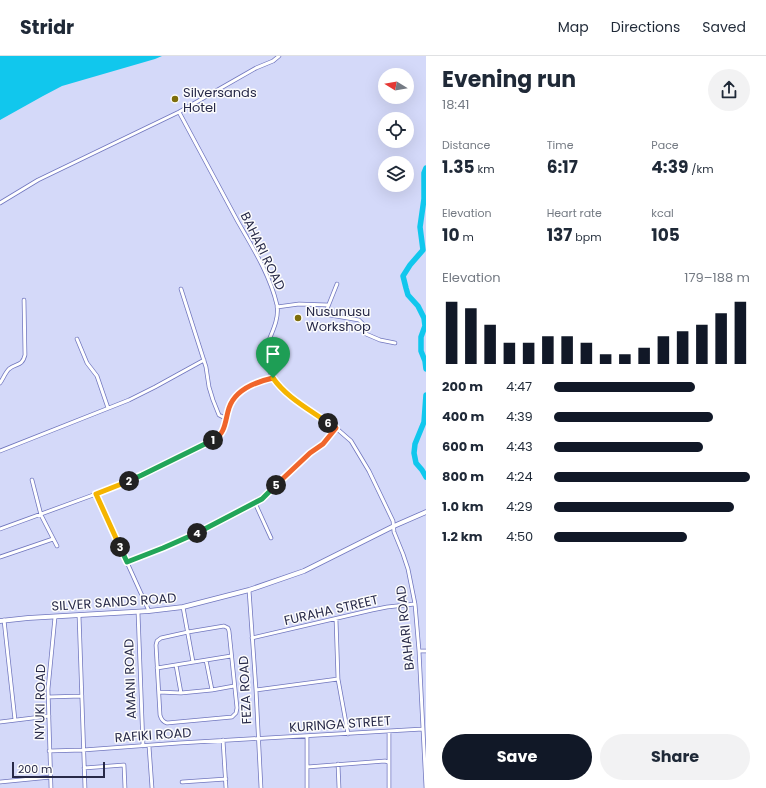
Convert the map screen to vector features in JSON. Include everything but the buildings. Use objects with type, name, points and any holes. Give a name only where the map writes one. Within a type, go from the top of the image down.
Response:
[{"type":"street","points":[[0,203],[47,175],[179,112],[256,68],[273,61],[279,56]]},
{"type":"street","name":"BAHARI ROAD","points":[[179,112],[259,261],[271,287],[277,307],[277,320],[268,341],[266,358],[273,378],[286,394],[336,428],[351,441],[369,471],[393,521],[394,532],[408,569],[415,604],[426,788]]},
{"type":"street","points":[[337,284],[326,311],[330,315],[360,320],[366,334],[380,340],[395,343]]},
{"type":"street","points":[[182,289],[204,360],[209,387],[218,414],[221,417],[227,418]]},
{"type":"street","points":[[0,383],[12,367],[22,362],[25,355],[24,300]]},
{"type":"street","points":[[277,307],[299,304],[328,305]]},
{"type":"street","points":[[76,339],[87,363],[96,376],[108,408]]},
{"type":"street","points":[[0,451],[128,400],[204,360]]},
{"type":"street","points":[[0,529],[41,515],[142,475],[216,439],[222,433],[225,426],[229,408],[241,391],[273,378]]},
{"type":"street","points":[[127,562],[182,540],[262,499],[310,453],[323,444],[336,428]]},
{"type":"street","points":[[32,480],[41,515],[56,546]]},
{"type":"street","points":[[96,494],[148,611]]},
{"type":"street","points":[[255,503],[271,538]]},
{"type":"street","name":"SILVER SANDS ROAD","points":[[2,621],[138,612],[183,607],[249,590],[304,571],[394,526],[426,512]]},
{"type":"street","points":[[0,557],[53,539]]},
{"type":"street","name":"FEZA ROAD","points":[[249,590],[256,690],[260,788]]},
{"type":"street","name":"FURAHA STREET","points":[[252,638],[380,608],[415,604]]},
{"type":"street","points":[[183,607],[193,662]]},
{"type":"street","name":"AMANI ROAD","points":[[138,612],[143,746]]},
{"type":"street","points":[[79,615],[85,788]]},
{"type":"street","name":"NYUKI ROAD","points":[[51,788],[48,689],[55,617]]},
{"type":"street","points":[[336,619],[338,679],[348,734]]},
{"type":"street","points":[[2,621],[15,720]]},
{"type":"street","points":[[224,626],[228,628],[229,631],[231,656],[237,711],[232,717],[167,723],[162,720],[160,715],[157,668],[157,640],[188,632],[224,626]]},
{"type":"street","points":[[419,651],[426,651]]},
{"type":"street","points":[[157,668],[231,656]]},
{"type":"street","points":[[206,660],[212,690]]},
{"type":"street","points":[[176,665],[181,693]]},
{"type":"street","points":[[256,690],[338,679]]},
{"type":"street","points":[[159,692],[181,693],[234,686]]},
{"type":"street","points":[[48,697],[82,696]]},
{"type":"street","points":[[0,722],[49,716]]},
{"type":"street","name":"KURINGA STREET","points":[[258,739],[423,729]]},
{"type":"street","points":[[389,730],[389,788]]},
{"type":"street","points":[[307,736],[307,788]]},
{"type":"street","name":"RAFIKI ROAD","points":[[50,751],[258,739]]},
{"type":"street","points":[[223,740],[226,788]]},
{"type":"street","points":[[149,746],[152,788]]},
{"type":"street","points":[[307,767],[385,760],[388,762]]},
{"type":"street","points":[[338,764],[339,788]]},
{"type":"street","points":[[84,768],[124,765],[126,788]]},
{"type":"street","points":[[0,782],[51,777]]},
{"type":"street","points":[[182,782],[226,779]]},
{"type":"water","points":[[0,56],[162,56],[62,86],[0,120]]},
{"type":"waterway","points":[[426,168],[424,173],[424,199],[420,227],[423,250],[403,276],[408,295],[418,306],[424,318],[425,326],[421,337],[421,351],[426,369]]},
{"type":"waterway","points":[[426,395],[424,422],[415,444],[414,453],[416,463],[426,477]]},
{"type":"place","name":"Silversands Hotel","points":[[175,99]]},
{"type":"place","name":"Nusunusu Workshop","points":[[298,318]]},
{"type":"route","points":[[273,378],[286,394],[336,428],[323,444],[310,453],[262,499],[189,537],[127,562],[96,494],[142,475],[216,439],[222,433],[225,426],[229,408],[241,391],[250,386],[273,378]]}]
